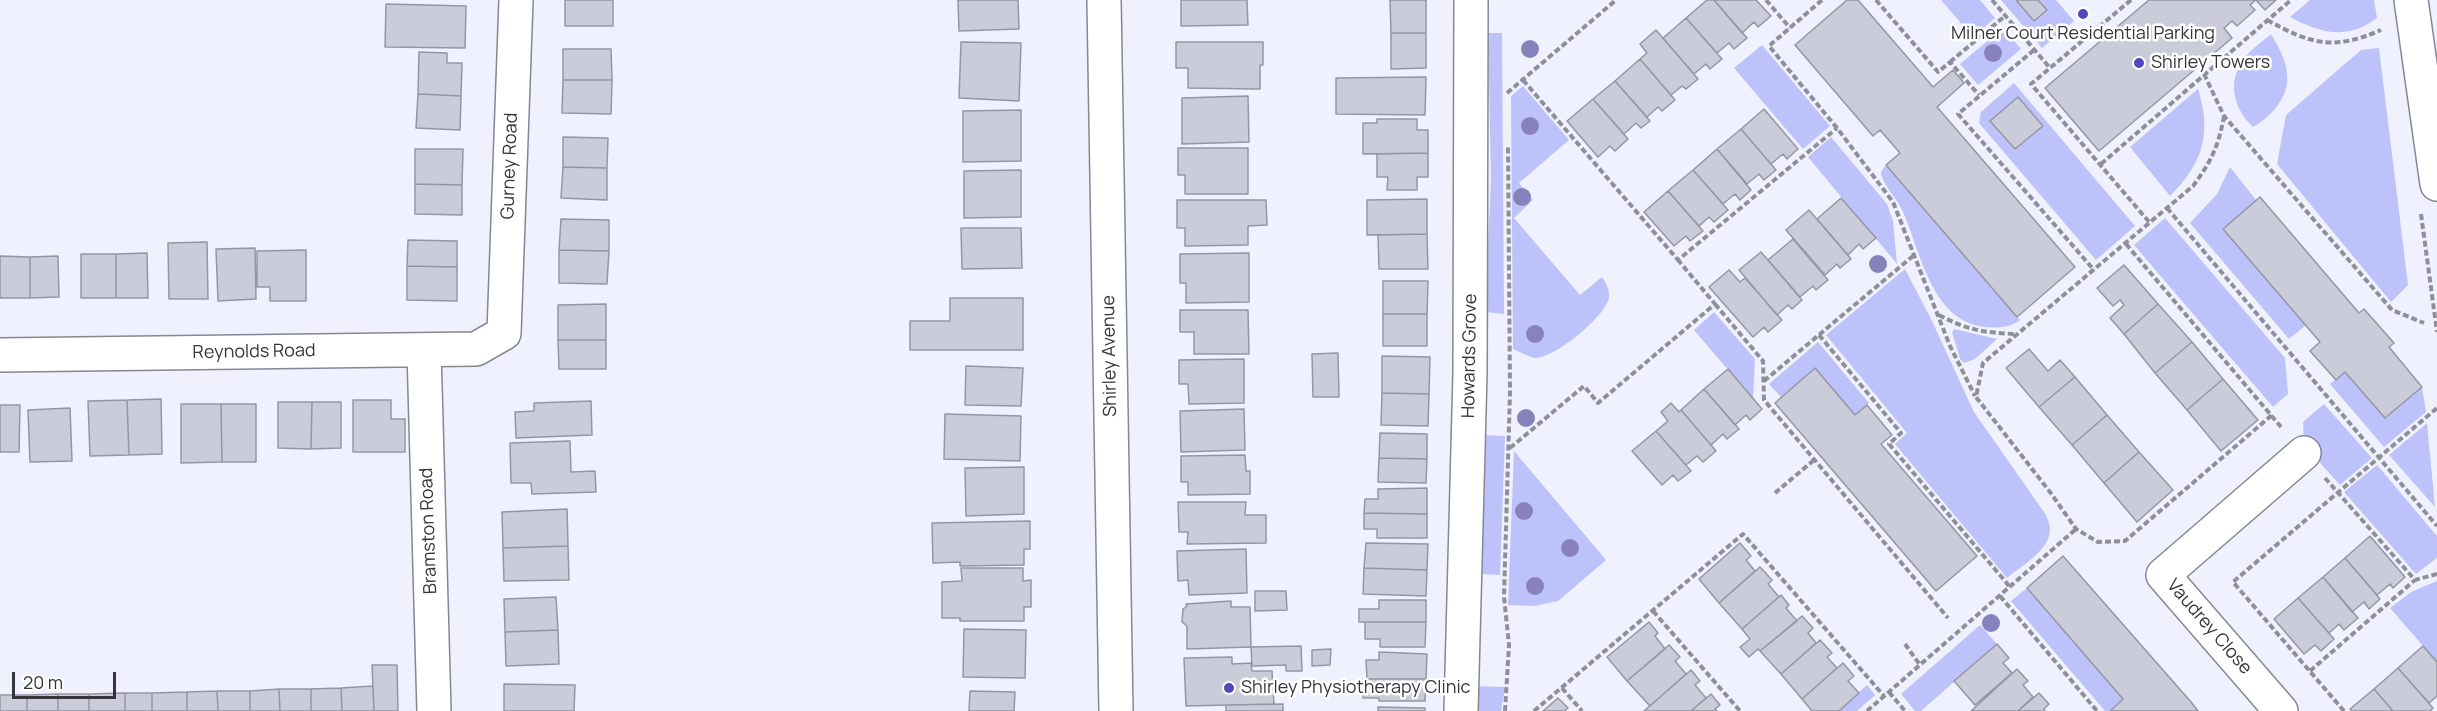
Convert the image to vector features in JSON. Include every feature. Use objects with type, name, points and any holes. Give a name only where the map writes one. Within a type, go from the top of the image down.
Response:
[{"type":"street","name":"Gurney Road","points":[[504,333],[516,0]]},
{"type":"street","name":"Shirley Avenue","points":[[1104,0],[1116,711]]},
{"type":"street","name":"Howards Grove","points":[[1461,711],[1470,373],[1471,0]]},
{"type":"street","points":[[2411,0],[2437,184]]},
{"type":"street","name":"Reynolds Road","points":[[0,355],[476,349],[504,333]]},
{"type":"street","name":"Bramston Road","points":[[424,350],[434,711]]},
{"type":"street","name":"Vaudrey Close","points":[[2281,711],[2163,575],[2304,453]]},
{"type":"path","points":[[1507,93],[1616,0]]},
{"type":"path","points":[[1766,0],[1790,28]]},
{"type":"path","points":[[1822,0],[1769,46],[1837,128],[1893,202],[1950,346],[1976,397],[2076,529],[2098,542],[2124,541],[2272,416]]},
{"type":"path","points":[[1876,0],[1938,72],[2006,16]]},
{"type":"path","points":[[1992,0],[2050,69]]},
{"type":"path","points":[[2131,0],[2031,84],[2150,223]]},
{"type":"path","points":[[2101,164],[2291,0]]},
{"type":"path","points":[[2267,20],[2293,34],[2315,41],[2339,44],[2384,29]]},
{"type":"path","points":[[2034,50],[1958,114],[2094,270]]},
{"type":"path","points":[[1950,62],[1979,95]]},
{"type":"path","points":[[2204,74],[2224,116],[2392,310],[2424,323]]},
{"type":"path","points":[[1523,80],[1763,360],[1764,400],[1948,618]]},
{"type":"path","points":[[1506,82],[1507,104]]},
{"type":"path","points":[[1976,397],[1983,363],[2193,186],[2207,167],[2220,140],[2224,116]]},
{"type":"path","points":[[1678,260],[1837,128]]},
{"type":"path","points":[[1505,711],[1509,645],[1504,597],[1509,449],[1508,138]]},
{"type":"path","points":[[2167,208],[2437,526]]},
{"type":"path","points":[[2126,244],[2415,580]]},
{"type":"path","points":[[1764,381],[1913,256]]},
{"type":"path","points":[[1509,449],[1584,386],[1598,403],[1715,304]]},
{"type":"path","points":[[1939,315],[1965,328],[1984,333],[2018,334]]},
{"type":"path","points":[[1819,335],[1900,433],[1889,444],[2010,587]]},
{"type":"path","points":[[2344,711],[2233,582],[2437,408]]},
{"type":"path","points":[[1775,492],[1814,460]]},
{"type":"path","points":[[1867,711],[2076,529]]},
{"type":"path","points":[[1534,711],[1743,534],[1884,696]]},
{"type":"path","points":[[2310,671],[2415,580],[2437,574]]},
{"type":"path","points":[[2000,596],[2097,711]]},
{"type":"path","points":[[1653,611],[1740,711]]},
{"type":"path","points":[[1905,644],[1920,665]]},
{"type":"path","points":[[1562,688],[1582,711]]},
{"type":"path","points":[[1889,692],[1905,711]]},
{"type":"shaded area","points":[[1941,0],[1980,0],[1995,18],[1973,37]]},
{"type":"shaded area","points":[[2001,0],[2056,0],[2074,21],[2042,48]]},
{"type":"shaded area","points":[[2310,0],[2374,0],[2377,18],[2355,30],[2334,32],[2312,27],[2290,17]]},
{"type":"shaded area","points":[[2003,28],[2021,49],[1978,85],[1960,64]]},
{"type":"shaded area","points":[[1488,33],[1502,33],[1504,314],[1485,312],[1491,179]]},
{"type":"shaded area","points":[[2271,34],[2283,58],[2287,82],[2278,105],[2266,118],[2253,127],[2237,102],[2234,84],[2236,74],[2246,56]]},
{"type":"shaded area","points":[[1762,45],[1830,126],[1803,149],[1734,68]]},
{"type":"shaded area","points":[[2379,48],[2408,285],[2391,302],[2277,164],[2286,115],[2361,50]]},
{"type":"shaded area","points":[[2014,83],[2135,226],[2096,260],[1979,123],[1981,112]]},
{"type":"shaded area","points":[[1523,86],[1569,140],[1519,183],[1533,200],[1514,218],[1580,295],[1602,277],[1609,295],[1599,315],[1578,335],[1554,351],[1535,358],[1513,349],[1511,96]]},
{"type":"shaded area","points":[[2198,89],[2204,120],[2202,147],[2190,172],[2170,196],[2130,147]]},
{"type":"shaded area","points":[[1831,137],[1887,204],[1893,221],[1897,264],[1808,157]]},
{"type":"shaded area","points":[[1886,165],[2020,320],[2008,326],[1985,327],[1967,322],[1952,312],[1940,299],[1930,282],[1901,207],[1882,177],[1881,172]]},
{"type":"shaded area","points":[[2230,167],[2256,200],[2306,325],[2289,339],[2190,223],[2217,194]]},
{"type":"shaded area","points":[[2165,218],[2285,358],[2288,394],[2273,407],[2134,245]]},
{"type":"shaded area","points":[[1905,269],[1974,412],[2046,515],[2049,523],[2049,536],[2041,550],[2007,578],[1895,444],[1907,433],[1826,335]]},
{"type":"shaded area","points":[[1714,312],[1755,359],[1753,399],[1694,330]]},
{"type":"shaded area","points":[[1954,329],[1997,339],[1975,359],[1964,363],[1960,359],[1952,332]]},
{"type":"shaded area","points":[[1818,342],[1869,403],[1855,415],[1815,369],[1781,397],[1769,384]]},
{"type":"shaded area","points":[[2345,372],[2385,418],[2422,387],[2426,412],[2384,447],[2330,384]]},
{"type":"shaded area","points":[[2324,404],[2372,458],[2340,485],[2304,445],[2303,422]]},
{"type":"shaded area","points":[[2427,423],[2435,507],[2389,455]]},
{"type":"shaded area","points":[[1481,435],[1505,436],[1500,575],[1478,574]]},
{"type":"shaded area","points":[[1514,451],[1606,560],[1558,601],[1534,606],[1508,605]]},
{"type":"shaded area","points":[[2377,465],[2437,536],[2437,558],[2416,574],[2344,492]]},
{"type":"shaded area","points":[[2437,581],[2437,662],[2390,608],[2411,592]]},
{"type":"shaded area","points":[[2027,588],[2123,699],[2109,711],[2105,711],[2011,601]]},
{"type":"shaded area","points":[[1980,625],[1997,644],[1921,711],[1915,711],[1901,694]]},
{"type":"shaded area","points":[[1867,685],[1875,695],[1857,711],[1839,711]]},
{"type":"shaded area","points":[[1474,686],[1505,687],[1501,711],[1474,711]]},
{"type":"building","points":[[565,0],[613,0],[613,26],[565,26]]},
{"type":"building","points":[[958,0],[1018,0],[1019,29],[959,31]]},
{"type":"building","points":[[1181,0],[1247,0],[1248,25],[1181,26]]},
{"type":"building","points":[[1390,0],[1426,0],[1426,33],[1391,33]]},
{"type":"building","points":[[1707,0],[1714,0],[1747,38],[1734,49],[1729,43],[1717,53],[1686,18]]},
{"type":"building","points":[[1714,0],[1756,0],[1771,16],[1758,27],[1754,22],[1742,33]]},
{"type":"building","points":[[1847,0],[1858,0],[1933,87],[1953,70],[1964,83],[1937,107],[2075,267],[2017,317],[1886,165],[1900,153],[1880,130],[1873,136],[1795,45]]},
{"type":"building","points":[[2016,0],[2038,0],[2047,10],[2034,21]]},
{"type":"building","name":"Shirley Towers","points":[[2149,0],[2256,0],[2250,5],[2255,10],[2237,26],[2232,21],[2224,28],[2232,38],[2099,151],[2045,88]]},
{"type":"building","name":"Shirley Towers","points":[[2256,0],[2276,0],[2265,10]]},
{"type":"building","points":[[386,4],[466,6],[465,48],[385,47]]},
{"type":"building","points":[[1686,18],[1722,59],[1710,69],[1706,64],[1694,74],[1663,38]]},
{"type":"building","points":[[1656,30],[1698,79],[1686,89],[1682,86],[1671,95],[1640,59],[1647,53],[1640,44]]},
{"type":"building","points":[[1391,33],[1426,33],[1426,68],[1391,69]]},
{"type":"building","points":[[961,42],[1021,43],[1019,101],[959,98]]},
{"type":"building","points":[[1176,42],[1263,42],[1260,89],[1188,88],[1188,68],[1176,68]]},
{"type":"building","points":[[563,49],[611,49],[612,80],[563,80]]},
{"type":"building","points":[[419,52],[447,53],[447,63],[462,63],[461,96],[418,94]]},
{"type":"building","points":[[1640,59],[1675,100],[1662,111],[1658,107],[1647,117],[1615,81]]},
{"type":"building","points":[[1426,77],[1425,115],[1336,114],[1336,78]]},
{"type":"building","points":[[563,80],[612,80],[611,114],[562,113]]},
{"type":"building","points":[[1615,81],[1650,121],[1641,128],[1636,123],[1624,134],[1593,99]]},
{"type":"building","points":[[418,94],[461,96],[460,130],[416,128]]},
{"type":"building","points":[[1248,96],[1249,142],[1182,144],[1182,98]]},
{"type":"building","points":[[2018,97],[2043,126],[2015,149],[1990,121]]},
{"type":"building","points":[[1593,99],[1628,139],[1615,151],[1610,146],[1598,157],[1567,121]]},
{"type":"building","points":[[1764,109],[1798,149],[1787,159],[1783,154],[1771,164],[1741,129]]},
{"type":"building","points":[[1021,110],[1021,161],[963,162],[963,111]]},
{"type":"building","points":[[1377,119],[1417,119],[1417,130],[1428,130],[1428,153],[1363,154],[1363,123],[1377,123]]},
{"type":"building","points":[[1741,129],[1776,170],[1764,180],[1759,174],[1747,184],[1717,149]]},
{"type":"building","points":[[563,137],[608,138],[607,168],[563,167]]},
{"type":"building","points":[[1178,148],[1248,148],[1248,194],[1185,194],[1185,175],[1178,175]]},
{"type":"building","points":[[415,149],[463,149],[462,185],[415,184]]},
{"type":"building","points":[[1717,149],[1751,190],[1740,200],[1735,194],[1723,204],[1693,170]]},
{"type":"building","points":[[1428,153],[1428,177],[1417,177],[1417,190],[1387,190],[1388,177],[1377,177],[1377,154]]},
{"type":"building","points":[[563,167],[607,168],[607,200],[561,198]]},
{"type":"building","points":[[1021,170],[1021,217],[964,218],[964,171]]},
{"type":"building","points":[[1693,170],[1728,210],[1714,222],[1709,217],[1699,226],[1668,191]]},
{"type":"building","points":[[415,184],[462,185],[462,215],[415,214]]},
{"type":"building","points":[[1668,191],[1703,231],[1690,241],[1686,236],[1674,246],[1644,212]]},
{"type":"building","points":[[2260,197],[2359,313],[2364,309],[2394,343],[2389,347],[2422,387],[2385,418],[2345,372],[2336,380],[2310,351],[2320,342],[2223,229]]},
{"type":"building","points":[[1841,198],[1876,238],[1863,249],[1859,244],[1848,255],[1817,219]]},
{"type":"building","points":[[1427,199],[1427,234],[1367,235],[1367,200]]},
{"type":"building","points":[[1177,200],[1266,200],[1267,225],[1248,226],[1248,245],[1185,246],[1185,228],[1177,228]]},
{"type":"building","points":[[1809,210],[1851,259],[1840,268],[1837,264],[1825,275],[1786,230]]},
{"type":"building","points":[[561,219],[609,220],[609,251],[559,250]]},
{"type":"building","points":[[961,228],[1021,228],[1022,268],[962,269]]},
{"type":"building","points":[[1427,234],[1428,269],[1379,269],[1378,235]]},
{"type":"building","points":[[1793,239],[1828,280],[1816,290],[1813,286],[1800,297],[1768,260]]},
{"type":"building","points":[[408,240],[457,241],[457,267],[407,266]]},
{"type":"building","points":[[207,242],[208,299],[169,299],[168,243]]},
{"type":"building","points":[[255,248],[256,299],[218,301],[216,249]]},
{"type":"building","points":[[306,250],[306,301],[270,301],[270,287],[257,287],[257,251]]},
{"type":"building","points":[[559,250],[609,251],[607,284],[559,283]]},
{"type":"building","points":[[1761,252],[1802,300],[1792,309],[1788,305],[1777,315],[1739,270]]},
{"type":"building","points":[[147,253],[148,298],[116,298],[116,254]]},
{"type":"building","points":[[1249,253],[1249,302],[1186,303],[1186,283],[1180,283],[1180,254]]},
{"type":"building","points":[[81,254],[116,254],[116,298],[81,298]]},
{"type":"building","points":[[0,256],[30,257],[30,298],[0,298]]},
{"type":"building","points":[[58,256],[59,297],[30,298],[30,257]]},
{"type":"building","points":[[2124,265],[2158,304],[2124,334],[2110,318],[2124,305],[2120,300],[2113,306],[2097,288]]},
{"type":"building","points":[[407,266],[457,267],[457,301],[407,300]]},
{"type":"building","points":[[1729,270],[1740,282],[1745,278],[1782,320],[1768,332],[1764,327],[1753,337],[1709,287]]},
{"type":"building","points":[[1383,281],[1428,281],[1427,314],[1383,314]]},
{"type":"building","points":[[950,298],[1023,298],[1023,350],[910,350],[910,321],[950,321]]},
{"type":"building","points":[[606,304],[606,340],[558,340],[558,305]]},
{"type":"building","points":[[2158,304],[2192,342],[2155,373],[2124,334]]},
{"type":"building","points":[[1180,310],[1248,310],[1249,354],[1194,354],[1194,332],[1180,332]]},
{"type":"building","points":[[1383,314],[1427,314],[1427,346],[1383,346]]},
{"type":"building","points":[[558,340],[606,340],[606,369],[559,369]]},
{"type":"building","points":[[2192,342],[2223,379],[2187,410],[2155,373]]},
{"type":"building","points":[[2029,349],[2048,371],[2060,360],[2075,377],[2039,407],[2006,368]]},
{"type":"building","points":[[1338,353],[1339,397],[1313,397],[1312,354]]},
{"type":"building","points":[[1382,356],[1430,357],[1429,394],[1382,393]]},
{"type":"building","points":[[1244,359],[1244,403],[1189,404],[1188,384],[1179,384],[1179,360]]},
{"type":"building","points":[[966,366],[1023,368],[1021,406],[965,405]]},
{"type":"building","points":[[1815,368],[1855,415],[1867,405],[1892,435],[1881,444],[1977,556],[1936,591],[1775,403]]},
{"type":"building","points":[[1728,369],[1762,409],[1750,420],[1746,415],[1735,425],[1704,389]]},
{"type":"building","points":[[2075,377],[2107,415],[2072,445],[2039,407]]},
{"type":"building","points":[[2223,379],[2258,420],[2221,451],[2187,410]]},
{"type":"building","points":[[1704,389],[1739,429],[1727,439],[1723,434],[1711,445],[1681,410]]},
{"type":"building","points":[[1382,393],[1429,394],[1428,426],[1381,425]]},
{"type":"building","points":[[161,399],[162,454],[129,455],[127,400]]},
{"type":"building","points":[[127,400],[129,455],[90,456],[88,401]]},
{"type":"building","points":[[353,400],[391,400],[391,419],[405,419],[405,452],[353,452]]},
{"type":"building","points":[[591,401],[592,435],[516,438],[515,412],[534,411],[534,403]]},
{"type":"building","points":[[278,402],[312,402],[311,449],[278,448]]},
{"type":"building","points":[[312,402],[341,402],[341,448],[311,449]]},
{"type":"building","points":[[1671,403],[1679,412],[1681,410],[1716,451],[1703,462],[1697,456],[1686,465],[1656,431],[1668,421],[1661,412]]},
{"type":"building","points":[[181,404],[221,404],[222,462],[181,463]]},
{"type":"building","points":[[221,404],[256,404],[256,462],[222,462]]},
{"type":"building","points":[[0,405],[20,405],[19,452],[0,452]]},
{"type":"building","points":[[70,408],[72,461],[30,462],[28,410]]},
{"type":"building","points":[[1244,409],[1245,450],[1181,452],[1180,411]]},
{"type":"building","points":[[945,414],[1021,416],[1020,461],[944,459]]},
{"type":"building","points":[[2107,415],[2139,452],[2104,483],[2072,445]]},
{"type":"building","points":[[1656,431],[1691,471],[1678,481],[1673,475],[1662,485],[1632,451]]},
{"type":"building","points":[[1380,433],[1427,434],[1427,459],[1379,458]]},
{"type":"building","points":[[570,441],[571,472],[595,471],[596,492],[532,494],[531,483],[511,483],[510,443]]},
{"type":"building","points":[[2139,452],[2173,490],[2137,522],[2104,483]]},
{"type":"building","points":[[1245,455],[1246,471],[1250,471],[1250,494],[1188,495],[1188,482],[1181,482],[1181,456]]},
{"type":"building","points":[[1379,458],[1427,459],[1426,483],[1378,482]]},
{"type":"building","points":[[1024,467],[1024,514],[966,516],[965,468]]},
{"type":"building","points":[[1427,488],[1427,514],[1364,513],[1365,499],[1378,499],[1378,489]]},
{"type":"building","points":[[1178,502],[1246,502],[1245,515],[1266,515],[1266,543],[1187,544],[1188,532],[1179,532]]},
{"type":"building","points":[[567,509],[568,546],[503,548],[502,512]]},
{"type":"building","points":[[1364,513],[1427,514],[1427,538],[1377,538],[1377,529],[1364,529]]},
{"type":"building","points":[[1030,521],[1030,549],[1024,549],[1024,565],[960,566],[960,562],[933,563],[932,523]]},
{"type":"building","points":[[2370,536],[2405,577],[2393,588],[2390,584],[2377,595],[2345,558]]},
{"type":"building","points":[[1366,543],[1428,544],[1427,570],[1364,568]]},
{"type":"building","points":[[1740,543],[1751,556],[1746,560],[1755,571],[1719,603],[1699,579]]},
{"type":"building","points":[[568,546],[569,580],[504,581],[503,548]]},
{"type":"building","points":[[1246,549],[1247,593],[1189,595],[1188,580],[1178,581],[1177,551]]},
{"type":"building","points":[[2063,556],[2198,711],[2110,711],[2123,699],[2027,588]]},
{"type":"building","points":[[2345,558],[2380,599],[2369,609],[2364,602],[2352,612],[2323,577]]},
{"type":"building","points":[[1760,567],[1772,580],[1768,584],[1779,597],[1742,629],[1719,603]]},
{"type":"building","points":[[961,568],[1023,568],[1023,581],[1031,580],[1031,607],[1024,607],[1024,621],[960,621],[960,618],[942,618],[942,582],[962,581]]},
{"type":"building","points":[[1364,568],[1427,570],[1426,596],[1363,594]]},
{"type":"building","points":[[2323,577],[2358,618],[2344,630],[2339,624],[2329,633],[2298,598]]},
{"type":"building","points":[[1255,591],[1286,591],[1287,610],[1255,611]]},
{"type":"building","points":[[1781,595],[1789,605],[1786,608],[1797,621],[1749,657],[1740,647],[1750,639],[1742,629]]},
{"type":"building","points":[[556,597],[558,630],[505,632],[504,599]]},
{"type":"building","points":[[2298,598],[2334,639],[2321,651],[2315,645],[2304,654],[2274,619]]},
{"type":"building","points":[[1379,600],[1426,600],[1426,622],[1359,622],[1359,609],[1379,609]]},
{"type":"building","points":[[1231,601],[1231,607],[1250,607],[1251,647],[1187,649],[1187,626],[1182,622],[1183,609],[1187,606],[1186,604]]},
{"type":"building","points":[[1802,616],[1813,628],[1808,633],[1816,643],[1781,674],[1760,651]]},
{"type":"building","points":[[1365,622],[1426,622],[1425,647],[1380,647],[1380,639],[1365,639]]},
{"type":"building","points":[[1649,622],[1658,633],[1655,636],[1665,649],[1627,681],[1607,657]]},
{"type":"building","points":[[964,629],[1026,630],[1025,678],[963,677]]},
{"type":"building","points":[[558,630],[559,664],[506,666],[505,632]]},
{"type":"building","points":[[1820,640],[1832,653],[1827,657],[1837,668],[1802,699],[1781,674]]},
{"type":"building","points":[[1997,644],[2009,658],[2003,663],[2012,673],[1975,705],[1954,681]]},
{"type":"building","points":[[1669,645],[1680,657],[1675,661],[1686,674],[1650,706],[1627,681]]},
{"type":"building","points":[[1301,646],[1302,671],[1286,671],[1286,665],[1252,666],[1251,647]]},
{"type":"building","points":[[2423,646],[2437,662],[2437,696],[2429,703],[2398,668]]},
{"type":"building","points":[[1331,649],[1330,665],[1312,666],[1312,650]]},
{"type":"building","points":[[1379,652],[1427,654],[1426,679],[1367,679],[1366,660],[1379,660]]},
{"type":"building","name":"Shirley Physiotherapy Clinic","points":[[1232,657],[1232,664],[1251,663],[1252,671],[1272,671],[1274,704],[1186,706],[1184,658]]},
{"type":"building","points":[[1843,663],[1854,676],[1848,681],[1859,693],[1839,711],[1812,711],[1802,699]]},
{"type":"building","points":[[372,665],[397,665],[398,711],[374,711]]},
{"type":"building","points":[[2398,668],[2433,708],[2430,711],[2393,711],[2374,689]]},
{"type":"building","points":[[2017,669],[2028,681],[2023,685],[2033,697],[2018,711],[1971,711]]},
{"type":"building","points":[[1691,670],[1700,681],[1695,685],[1706,698],[1691,711],[1644,711]]},
{"type":"building","points":[[1363,679],[1426,679],[1425,701],[1379,701],[1379,698],[1363,698]]},
{"type":"building","points":[[504,684],[575,685],[574,711],[504,711]]},
{"type":"building","points":[[373,686],[374,711],[342,711],[341,688]]},
{"type":"building","points":[[341,688],[342,711],[311,711],[311,689]]},
{"type":"building","points":[[279,689],[280,711],[250,711],[250,691]]},
{"type":"building","points":[[279,689],[311,689],[311,711],[280,711]]},
{"type":"building","points":[[2374,689],[2393,711],[2352,711],[2350,709]]},
{"type":"building","points":[[217,691],[218,711],[187,711],[187,692]]},
{"type":"building","points":[[217,691],[250,691],[250,711],[218,711]]},
{"type":"building","points":[[970,691],[1015,692],[1014,711],[969,711]]},
{"type":"building","points":[[187,692],[187,711],[152,711],[152,693]]},
{"type":"building","points":[[125,693],[125,711],[89,711],[89,694]]},
{"type":"building","points":[[125,693],[152,693],[152,711],[125,711]]},
{"type":"building","points":[[2039,693],[2049,704],[2044,709],[2045,711],[2018,711]]},
{"type":"building","points":[[58,694],[58,711],[27,711],[27,695]]},
{"type":"building","points":[[58,694],[89,694],[89,711],[58,711]]},
{"type":"building","points":[[1711,694],[1720,705],[1715,709],[1717,711],[1691,711]]},
{"type":"building","points":[[0,695],[27,695],[27,711],[0,711]]},
{"type":"building","points":[[1558,698],[1568,708],[1564,711],[1543,711]]},
{"type":"building","points":[[1283,704],[1283,711],[1226,711],[1226,705]]},
{"type":"building","points":[[1378,707],[1425,708],[1425,711],[1378,711]]},
{"type":"place","name":"Milner Court Residential Parking","points":[[2083,14]]},
{"type":"place","name":"Shirley Towers","points":[[2139,63]]},
{"type":"place","name":"Shirley Physiotherapy Clinic","points":[[1229,688]]}]
